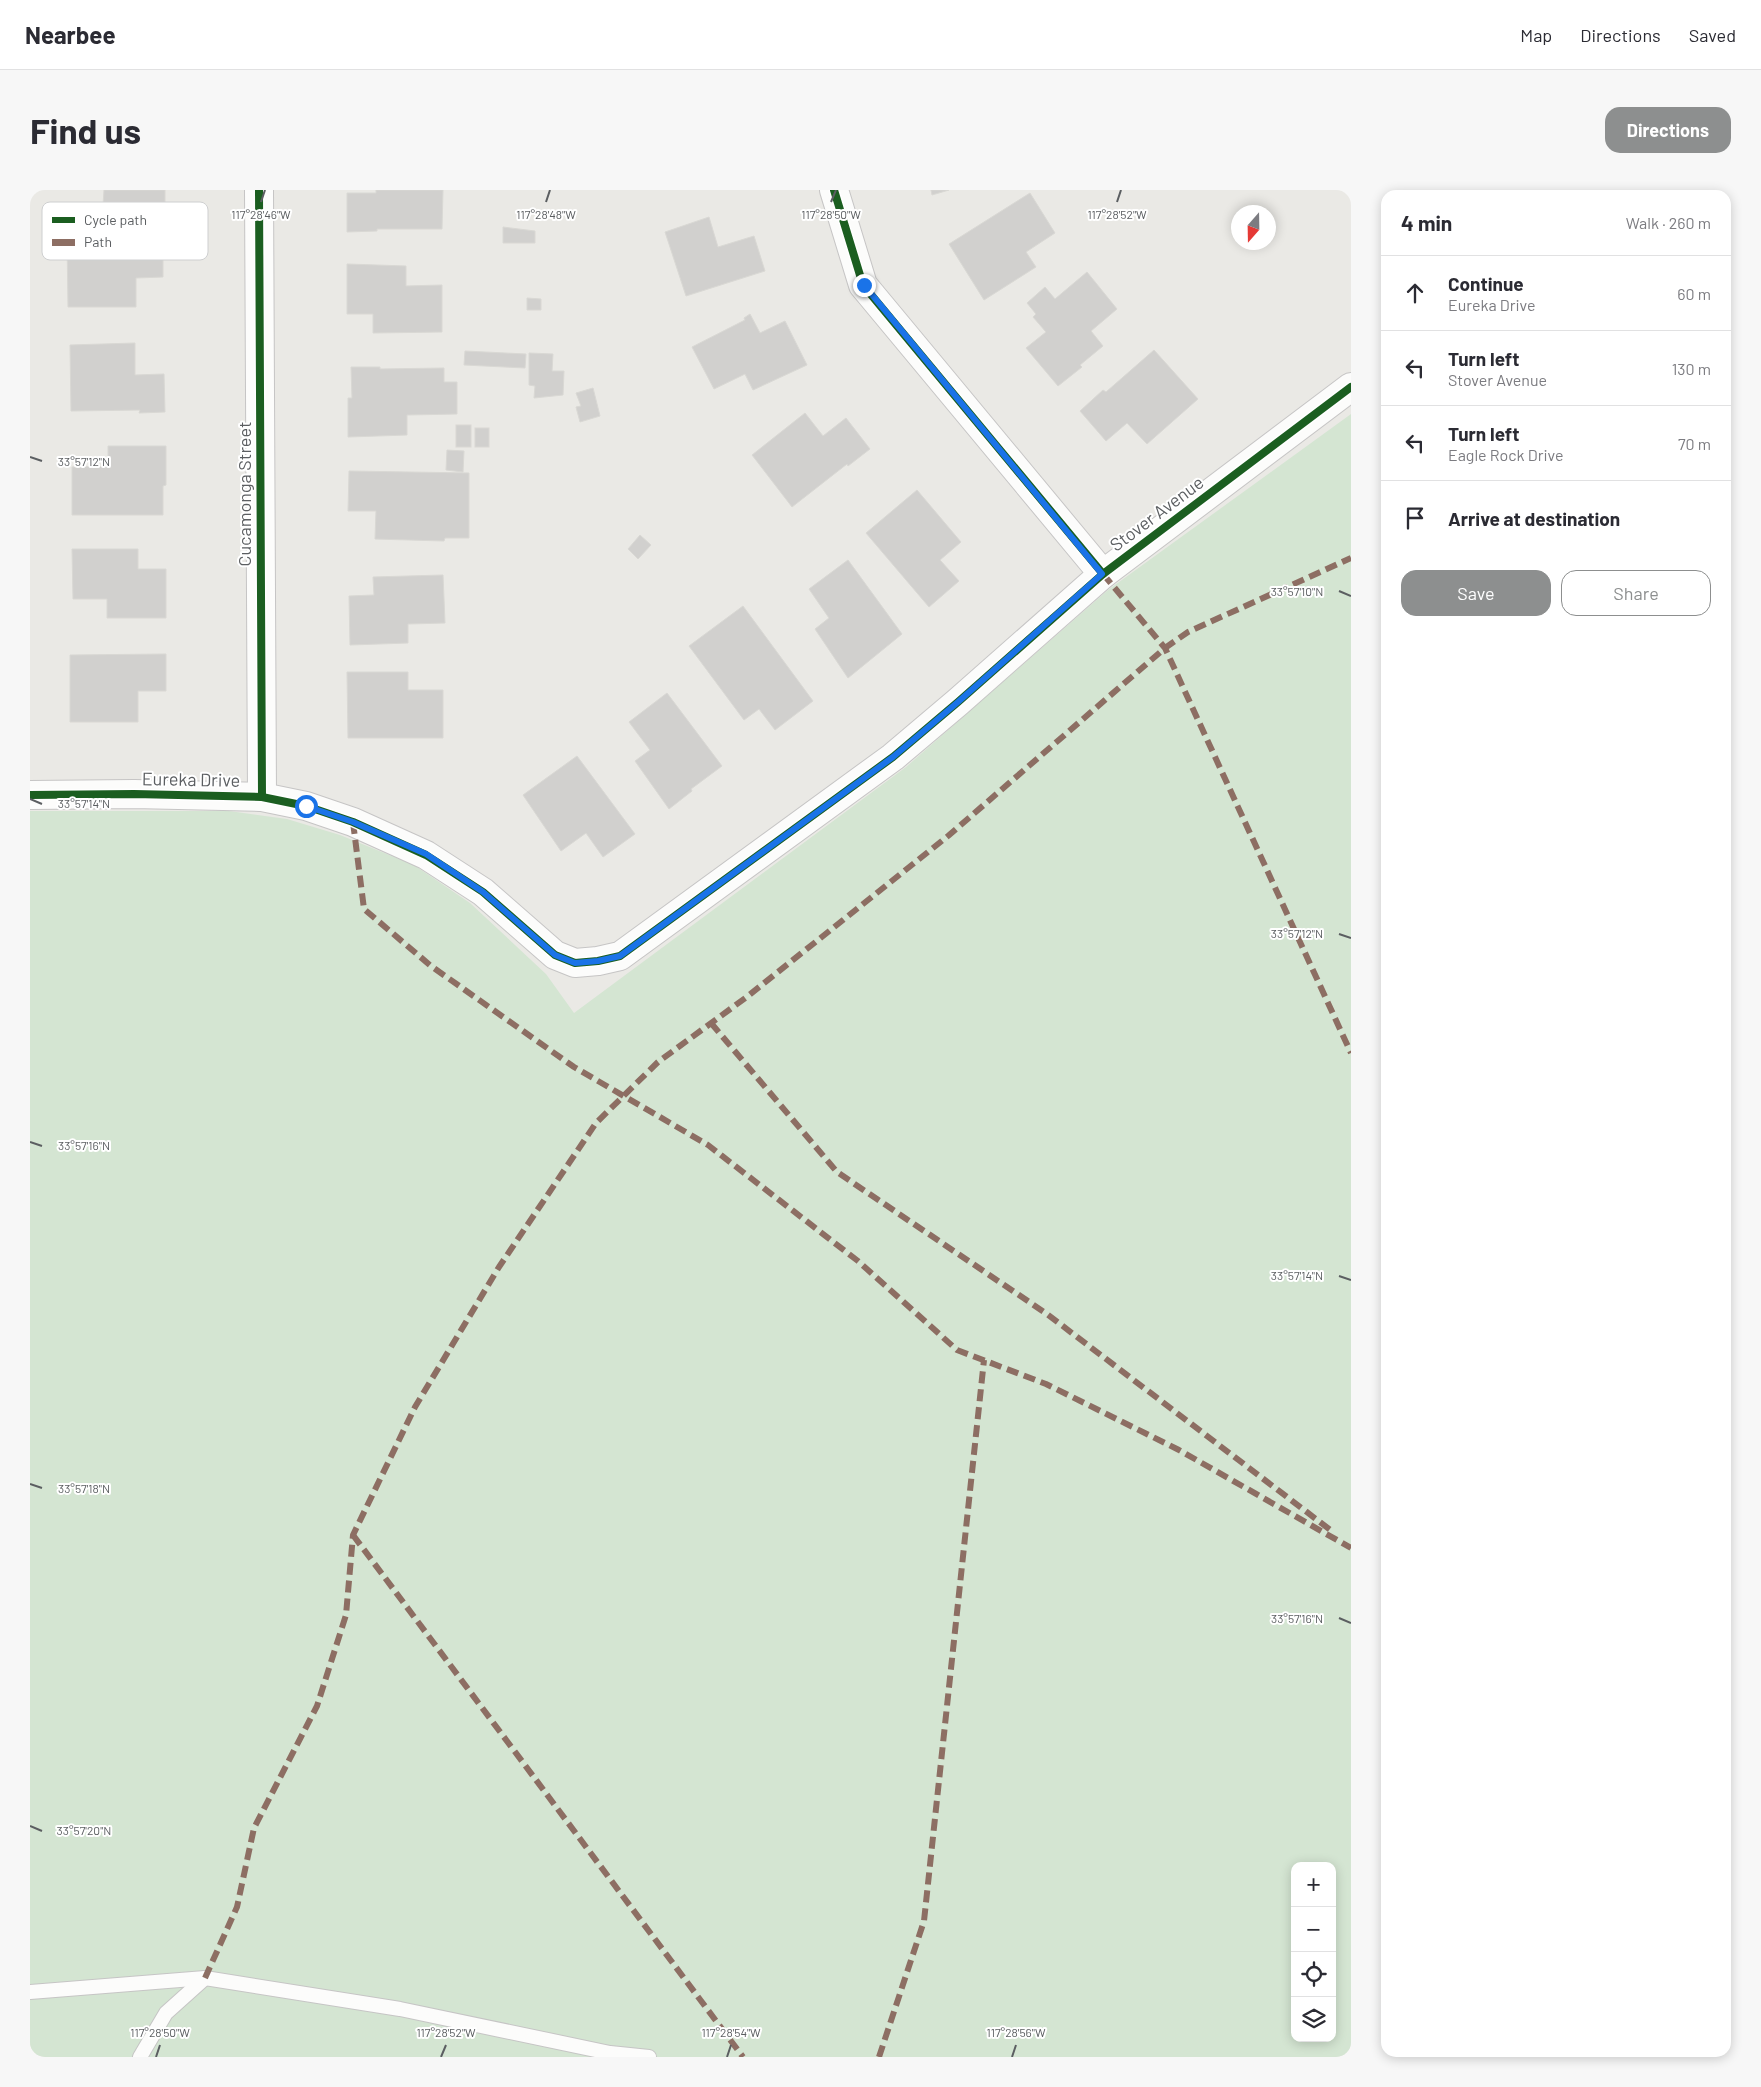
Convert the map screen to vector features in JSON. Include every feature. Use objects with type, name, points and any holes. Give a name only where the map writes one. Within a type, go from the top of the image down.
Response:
[{"type":"street","name":"Cucamonga Street","points":[[259,190],[262,797]]},
{"type":"street","points":[[834,190],[864,285],[1102,574]]},
{"type":"street","name":"Stover Avenue","points":[[575,963],[598,961],[620,956],[885,763],[958,702],[1102,574],[1351,387]]},
{"type":"street","name":"Eureka Drive","points":[[30,795],[134,794],[262,797],[306,806],[353,822],[426,854],[483,892],[555,955],[575,963]]},
{"type":"lane","points":[[140,2057],[166,2013],[205,1978]]},
{"type":"lane","points":[[30,1992],[205,1978],[400,2009],[610,2053],[649,2057]]},
{"type":"green space","points":[[1351,414],[1351,2057],[30,2057],[30,811],[229,811],[287,819],[340,835],[414,865],[470,903],[546,974],[574,1013],[906,767],[1108,590]]},
{"type":"building","points":[[104,190],[165,190],[165,202],[103,202]]},
{"type":"building","points":[[376,190],[443,190],[442,229],[377,229],[377,231],[347,232],[347,193],[376,193]]},
{"type":"building","points":[[931,190],[949,190],[932,195]]},
{"type":"building","points":[[1030,193],[1055,233],[1026,252],[1036,267],[984,300],[949,244]]},
{"type":"building","points":[[709,217],[718,247],[754,236],[765,271],[686,296],[665,232]]},
{"type":"building","points":[[503,227],[535,231],[535,243],[503,243]]},
{"type":"building","points":[[67,260],[163,260],[163,277],[136,278],[136,307],[68,307]]},
{"type":"building","points":[[347,264],[406,266],[406,286],[442,285],[442,332],[373,333],[373,314],[347,314]]},
{"type":"building","points":[[1087,272],[1117,309],[1091,331],[1103,346],[1080,365],[1082,367],[1058,386],[1026,348],[1046,332],[1033,317],[1036,314],[1027,303],[1045,287],[1055,299]]},
{"type":"building","points":[[527,298],[541,299],[541,310],[527,310]]},
{"type":"building","points":[[750,314],[760,333],[785,321],[807,365],[753,390],[745,374],[714,389],[692,347],[745,320],[744,318]]},
{"type":"building","points":[[135,343],[135,375],[164,374],[165,412],[139,413],[140,410],[71,411],[70,345]]},
{"type":"building","points":[[1154,350],[1198,399],[1147,444],[1127,423],[1106,441],[1080,411],[1103,390],[1106,392]]},
{"type":"building","points":[[465,351],[526,354],[525,368],[464,365]]},
{"type":"building","points":[[529,353],[553,354],[552,371],[564,371],[563,395],[534,398],[535,386],[529,385]]},
{"type":"building","points":[[351,367],[380,367],[380,369],[444,368],[444,382],[457,382],[457,414],[407,415],[407,435],[348,437],[348,398],[352,398]]},
{"type":"building","points":[[593,388],[600,416],[580,422],[576,407],[581,406],[576,393]]},
{"type":"building","points":[[805,413],[823,436],[846,418],[870,449],[848,466],[847,464],[792,507],[752,455]]},
{"type":"building","points":[[456,425],[471,425],[471,447],[456,447]]},
{"type":"building","points":[[475,428],[489,428],[489,447],[475,447]]},
{"type":"building","points":[[108,446],[166,446],[166,485],[163,486],[163,515],[72,515],[72,467],[108,466]]},
{"type":"building","points":[[447,450],[464,451],[463,472],[446,470]]},
{"type":"building","points":[[349,471],[469,473],[469,538],[445,538],[444,541],[375,539],[376,511],[348,511]]},
{"type":"building","points":[[917,490],[961,542],[940,560],[959,581],[929,607],[866,533]]},
{"type":"building","points":[[640,535],[651,545],[638,559],[628,549]]},
{"type":"building","points":[[72,549],[138,549],[138,569],[166,569],[166,618],[107,618],[107,599],[73,599]]},
{"type":"building","points":[[848,560],[902,634],[848,678],[815,629],[829,618],[809,589]]},
{"type":"building","points":[[443,575],[445,623],[408,624],[408,643],[350,645],[349,596],[374,595],[373,577]]},
{"type":"building","points":[[743,606],[813,701],[775,730],[759,709],[744,720],[689,646]]},
{"type":"building","points":[[166,654],[166,691],[138,691],[138,722],[70,722],[70,655]]},
{"type":"building","points":[[347,672],[408,672],[408,690],[443,690],[443,738],[348,738]]},
{"type":"building","points":[[667,693],[722,766],[691,789],[692,791],[669,809],[635,761],[650,750],[629,722]]},
{"type":"building","points":[[577,756],[635,834],[603,857],[586,833],[561,851],[523,795]]},
{"type":"marked path","points":[[205,1978],[237,1907],[254,1828],[317,1706],[346,1615],[353,1535],[415,1407],[499,1267],[596,1123],[658,1062],[748,996],[948,836],[1165,648],[1188,632],[1351,558]]},
{"type":"marked path","points":[[1103,574],[1165,648],[1351,1053]]},
{"type":"marked path","points":[[353,822],[364,909],[431,966],[574,1067],[708,1145],[858,1261],[957,1350],[1046,1384],[1179,1450],[1351,1548]]},
{"type":"marked path","points":[[711,1023],[837,1172],[1047,1314],[1333,1532]]},
{"type":"marked path","points":[[879,2057],[924,1921],[984,1360]]},
{"type":"marked path","points":[[353,1535],[743,2057]]},
{"type":"cycle path","points":[[259,190],[262,797]]},
{"type":"cycle path","points":[[834,190],[863,285],[1103,574]]},
{"type":"cycle path","points":[[30,795],[134,794],[262,797],[306,806],[353,822],[426,855],[483,892],[555,955],[575,963],[598,961],[620,956],[893,757],[1103,574],[1351,387]]},
{"type":"route","points":[[306,806],[353,822],[426,854],[483,892],[555,955],[575,963],[598,961],[620,956],[893,757],[1102,574],[864,285]]}]
